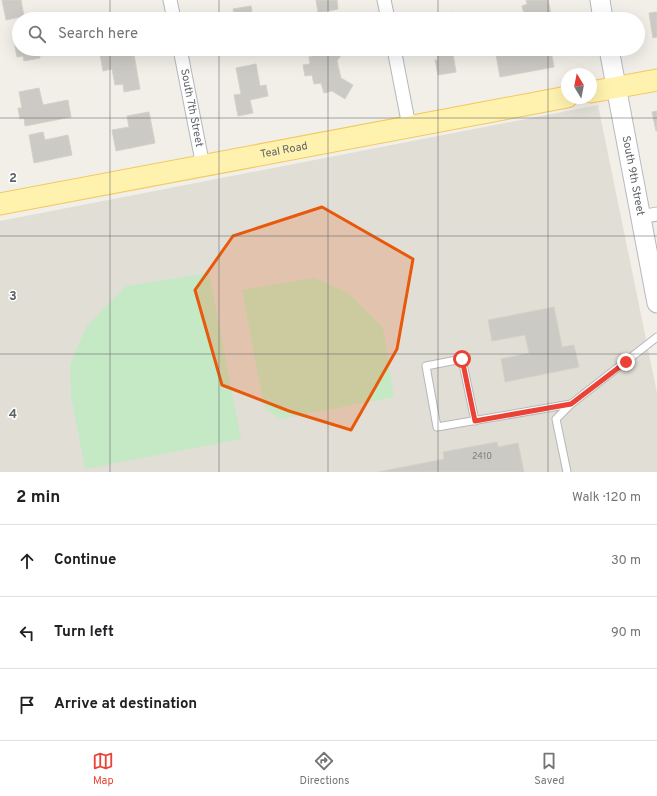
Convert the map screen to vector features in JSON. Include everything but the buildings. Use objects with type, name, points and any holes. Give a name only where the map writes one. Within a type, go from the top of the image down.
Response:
[{"type":"main road","points":[[597,91],[657,80]]},
{"type":"main road","name":"Teal Road","points":[[0,204],[561,98]]},
{"type":"street","points":[[170,0],[173,12]]},
{"type":"street","points":[[384,0],[387,12]]},
{"type":"street","points":[[600,0],[602,12]]},
{"type":"street","name":"South 7th Street","points":[[181,56],[203,166]]},
{"type":"street","points":[[395,56],[409,126]]},
{"type":"street","name":"South 9th Street","points":[[610,56],[649,215],[657,303]]},
{"type":"lane","points":[[567,472],[556,419],[571,404],[657,337]]},
{"type":"lane","points":[[475,421],[462,359],[426,366],[437,427],[475,421],[571,404]]},
{"type":"highlighted area","points":[[322,207],[413,259],[397,349],[351,430],[289,411],[222,385],[195,290],[233,236]]},
{"type":"shaded area","points":[[598,105],[657,393],[657,472],[0,472],[0,221]]},
{"type":"green space","points":[[209,273],[241,439],[85,469],[71,395],[70,365],[86,327],[126,286]]},
{"type":"green space","points":[[313,278],[347,292],[383,328],[394,397],[280,419],[264,407],[242,290]]},
{"type":"route","points":[[462,359],[475,421],[571,404],[626,362]]}]
